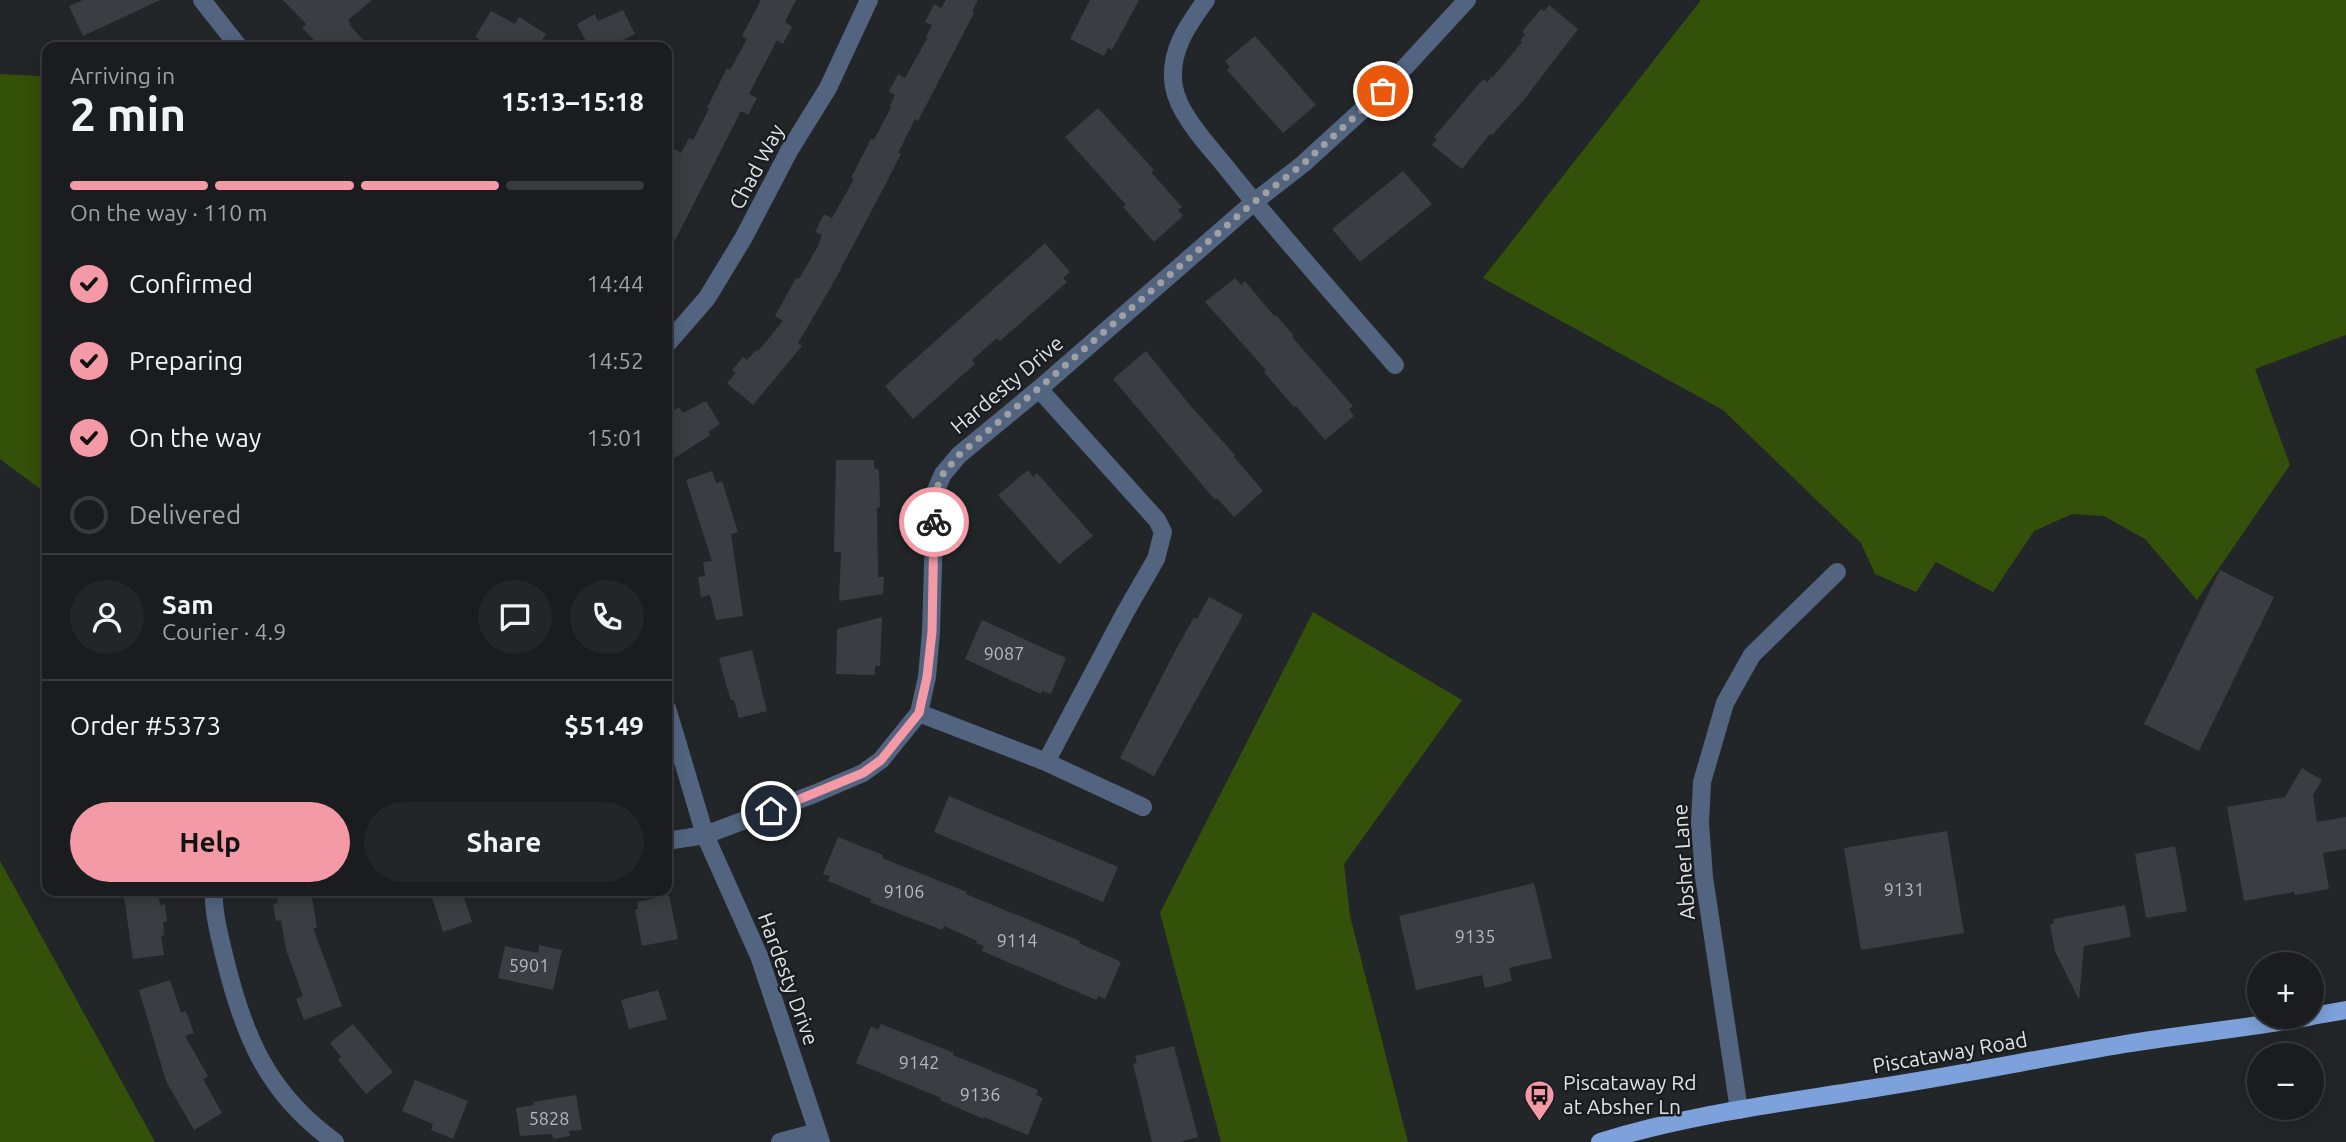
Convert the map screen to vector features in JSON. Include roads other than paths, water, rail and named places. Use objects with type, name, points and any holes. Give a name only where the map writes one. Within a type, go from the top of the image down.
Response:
[{"type":"main road","name":"Piscataway Road","points":[[2324,1014],[2346,1010]]},
{"type":"main road","name":"Piscataway Road","points":[[1600,1142],[1628,1133],[1739,1110],[1995,1069],[2127,1044],[2247,1028]]},
{"type":"street","points":[[202,0],[235,42]]},
{"type":"street","name":"Chad Way","points":[[672,338],[707,298],[744,237],[789,151],[828,88],[869,0]]},
{"type":"street","points":[[1206,0],[1180,39],[1172,68],[1174,88],[1180,105],[1201,136],[1254,202],[1395,365]]},
{"type":"street","name":"Hardesty Drive","points":[[705,835],[814,794],[863,773],[881,760],[919,713],[927,677],[932,632],[933,497],[943,474],[959,455],[1254,202],[1303,164],[1383,91],[1467,0]]},
{"type":"street","points":[[1039,388],[1157,520],[1163,532],[1156,559],[1046,762]]},
{"type":"street","name":"Absher Lane","points":[[1739,1110],[1704,877],[1700,823],[1702,782],[1725,703],[1752,655],[1837,572]]},
{"type":"street","points":[[919,713],[1046,762],[1143,807]]},
{"type":"street","name":"Hardesty Drive","points":[[672,725],[705,835],[759,956],[819,1137]]},
{"type":"street","points":[[672,840],[705,835]]},
{"type":"street","points":[[215,896],[220,941],[237,1008],[249,1039],[275,1085],[291,1105],[335,1142]]},
{"type":"street","points":[[780,1142],[819,1137]]},
{"type":"place","name":"Piscataway Rd at Absher Ln","points":[[1540,1122]]}]
